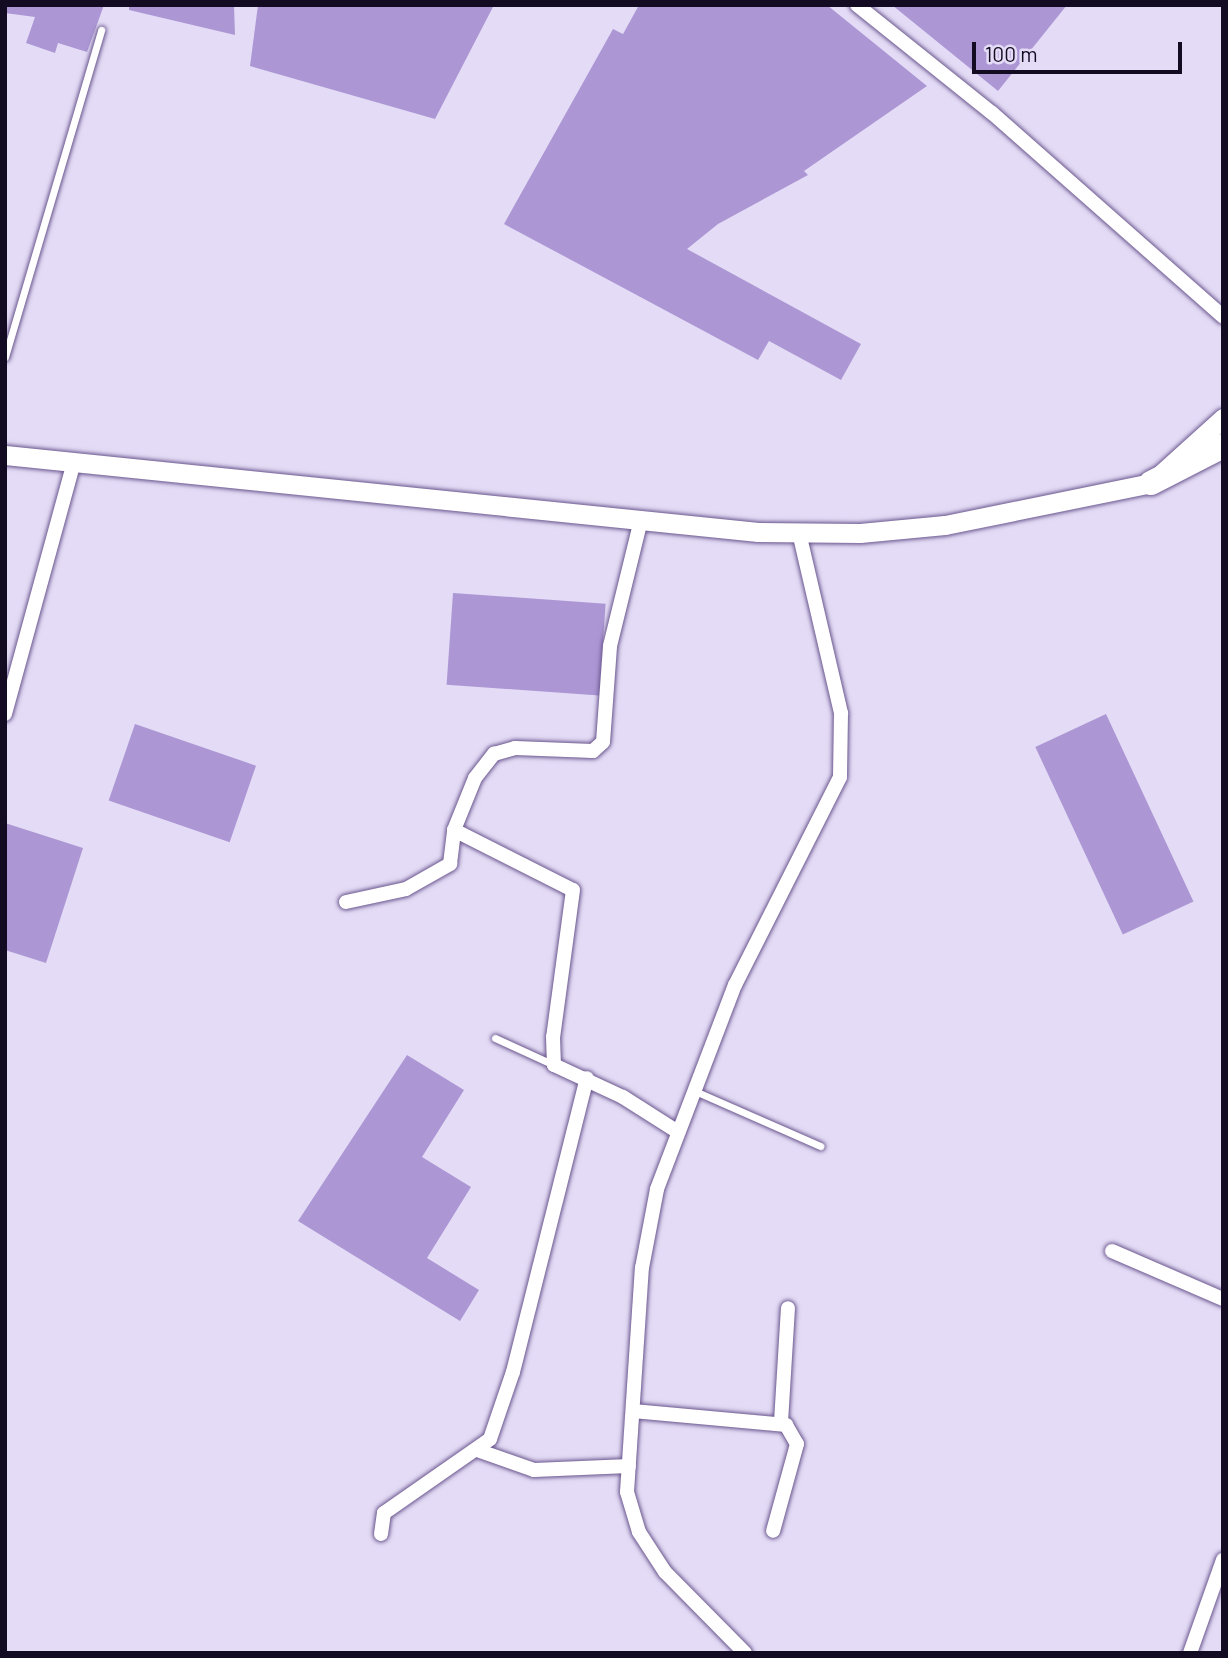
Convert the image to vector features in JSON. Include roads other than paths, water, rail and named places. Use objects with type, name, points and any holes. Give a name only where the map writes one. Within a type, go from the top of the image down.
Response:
[{"type":"highway","points":[[1151,483],[1223,446]]},
{"type":"street","points":[[857,5],[992,113],[1223,317]]},
{"type":"street","points":[[1192,447],[1223,406]]},
{"type":"street","points":[[5,455],[641,520],[799,532],[945,525],[1151,483],[1223,418]]},
{"type":"street","points":[[5,714],[74,462]]},
{"type":"street","points":[[346,902],[434,877],[450,864],[454,830],[475,778],[494,754],[515,748],[593,751],[603,742],[610,646],[641,520]]},
{"type":"street","points":[[745,1653],[673,1581],[639,1532],[627,1492],[642,1268],[657,1189],[736,985],[840,777],[845,748],[841,713],[799,532]]},
{"type":"street","points":[[454,830],[573,890],[553,1037],[554,1065],[587,1078],[678,1132]]},
{"type":"street","points":[[381,1534],[384,1513],[477,1450],[490,1438],[503,1405],[587,1078]]},
{"type":"street","points":[[1112,1251],[1223,1299]]},
{"type":"street","points":[[773,1531],[797,1444],[781,1422],[788,1308]]},
{"type":"street","points":[[633,1412],[781,1422]]},
{"type":"street","points":[[477,1450],[534,1470],[629,1466]]},
{"type":"street","points":[[1190,1653],[1223,1560]]},
{"type":"lane","points":[[5,357],[101,30]]},
{"type":"lane","points":[[495,1038],[554,1065]]},
{"type":"lane","points":[[695,1091],[820,1146]]}]
